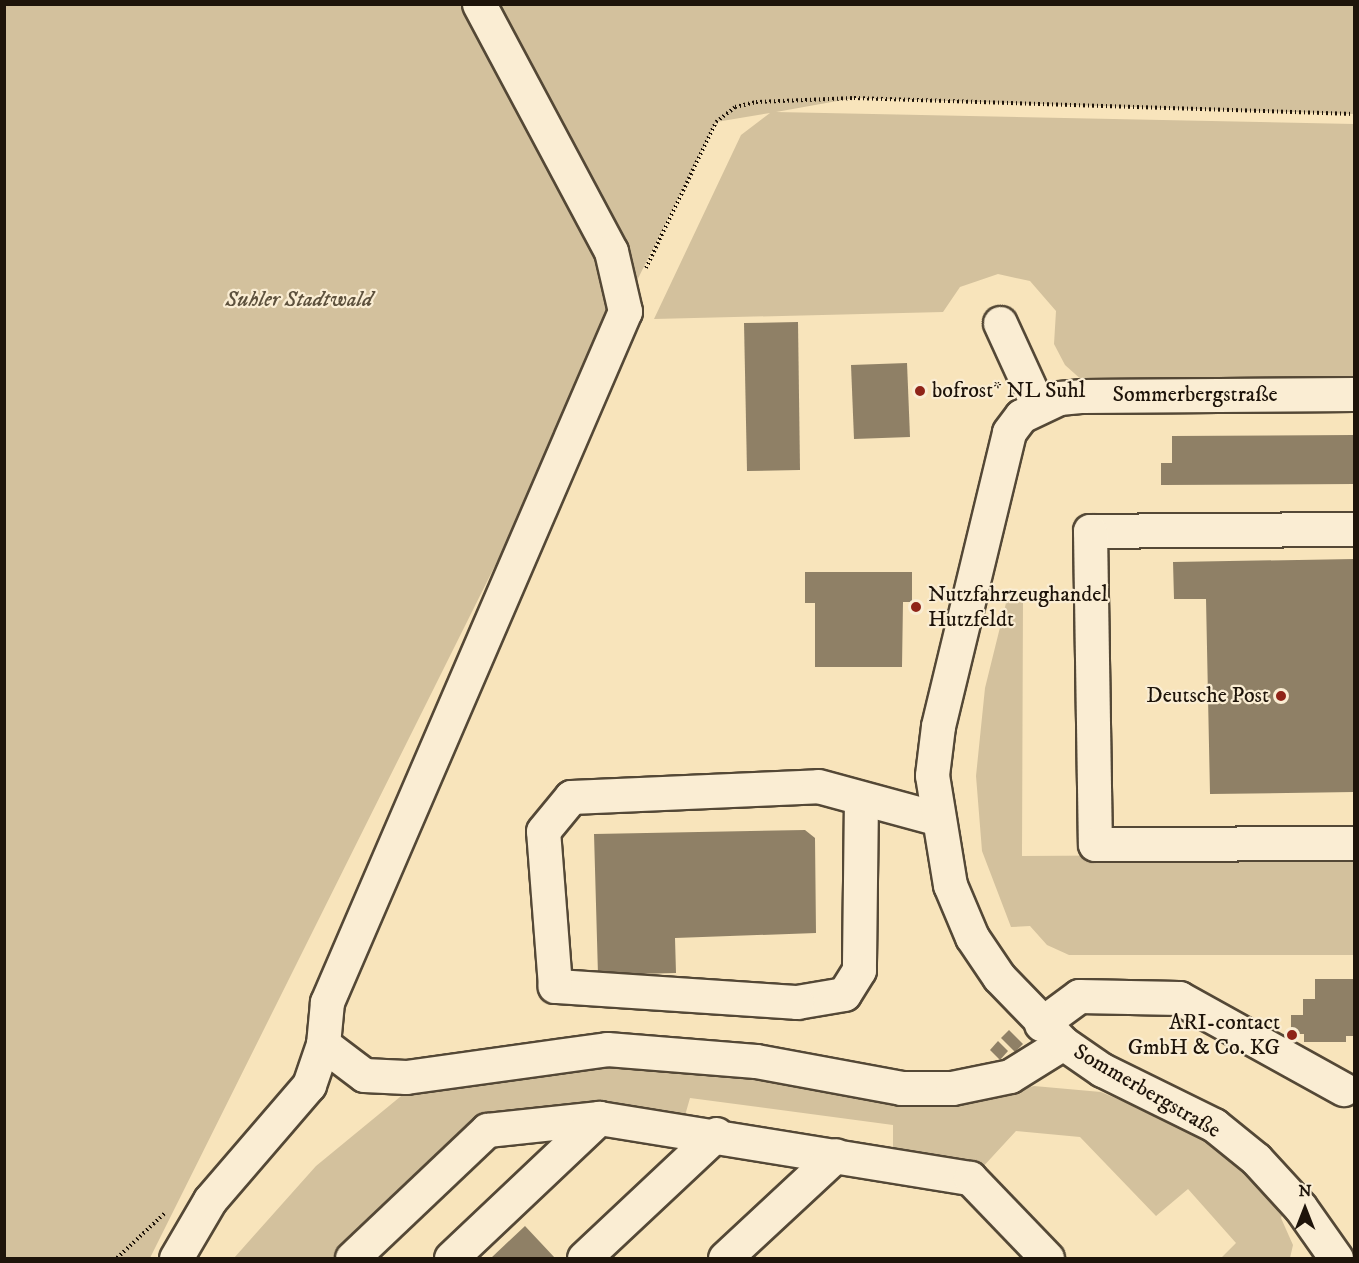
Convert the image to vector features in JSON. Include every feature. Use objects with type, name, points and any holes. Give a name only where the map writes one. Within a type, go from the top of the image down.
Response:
[{"type":"street","points":[[176,1258],[210,1200],[309,1085],[323,1044],[327,1002],[625,311],[611,251],[479,4]]},
{"type":"street","points":[[1000,323],[1038,406]]},
{"type":"street","name":"Sommerbergstraße","points":[[1336,1258],[1293,1199],[1214,1125],[1102,1070],[1052,1034],[972,937],[950,885],[936,818],[932,775],[938,726],[1009,432],[1038,406],[1083,396],[1354,394]]},
{"type":"street","points":[[1354,529],[1090,531],[1095,844],[1354,843]]},
{"type":"street","points":[[861,799],[859,970],[844,994],[798,1002],[555,986],[543,831],[571,797],[818,786],[936,818]]},
{"type":"street","points":[[323,1044],[364,1076],[406,1077],[607,1049],[756,1060],[901,1088],[952,1088],[1010,1076],[1052,1034],[1079,996],[1179,998],[1342,1089]]},
{"type":"street","points":[[451,1258],[599,1118]]},
{"type":"street","points":[[352,1258],[487,1130],[599,1118],[716,1134],[970,1178],[1047,1258]]},
{"type":"street","points":[[584,1258],[716,1134]]},
{"type":"street","points":[[725,1258],[836,1155]]},
{"type":"path","points":[[625,311],[716,122],[735,107],[854,98],[1354,114]]},
{"type":"green space","name":"Suhler Stadtwald","points":[[5,5],[1354,5],[1354,114],[854,98],[776,112],[1354,124],[1354,379],[1084,382],[1065,365],[1054,344],[1056,311],[1030,281],[998,274],[960,287],[943,312],[654,319],[741,135],[770,113],[716,122],[150,1258],[5,1258]]},
{"type":"green space","points":[[1023,598],[1022,856],[1354,854],[1354,955],[1069,955],[1047,945],[1030,926],[1011,927],[982,851],[976,776],[985,688],[1007,599]]},
{"type":"green space","points":[[607,1060],[695,1064],[932,1102],[988,1099],[1034,1086],[1101,1092],[1202,1135],[1251,1171],[1285,1209],[1281,1218],[1293,1245],[1290,1258],[1221,1258],[1236,1243],[1188,1189],[1156,1216],[1080,1137],[1016,1131],[980,1170],[893,1150],[893,1125],[690,1098],[684,1119],[481,1119],[338,1258],[234,1258],[316,1166],[406,1092]]},
{"type":"building","points":[[798,322],[800,470],[747,471],[744,323]]},
{"type":"building","points":[[907,363],[910,437],[854,439],[851,365]]},
{"type":"building","points":[[1354,435],[1354,484],[1161,485],[1161,463],[1172,463],[1172,436]]},
{"type":"building","name":"Deutsche Post","points":[[1354,559],[1354,792],[1210,794],[1206,599],[1174,599],[1173,562]]},
{"type":"building","points":[[805,572],[912,572],[912,602],[903,602],[902,667],[815,667],[815,603],[805,603]]},
{"type":"building","points":[[805,830],[815,838],[816,933],[675,938],[676,973],[598,975],[594,834]]},
{"type":"building","points":[[1315,979],[1354,979],[1354,1036],[1346,1036],[1346,1042],[1304,1042],[1304,1034],[1291,1034],[1291,1015],[1303,1015],[1303,999],[1315,999]]},
{"type":"building","points":[[1009,1030],[1023,1044],[1015,1052],[1001,1038]]},
{"type":"building","points":[[998,1041],[1008,1051],[1000,1060],[990,1050]]},
{"type":"building","points":[[525,1226],[555,1258],[491,1258]]},
{"type":"place","name":"bofrost* NL Suhl","points":[[920,391]]},
{"type":"place","name":"Nutzfahrzeughandel Hutzfeldt","points":[[916,607]]},
{"type":"place","name":"Deutsche Post","points":[[1281,696]]},
{"type":"place","name":"ARI-contact GmbH & Co. KG","points":[[1292,1035]]}]
